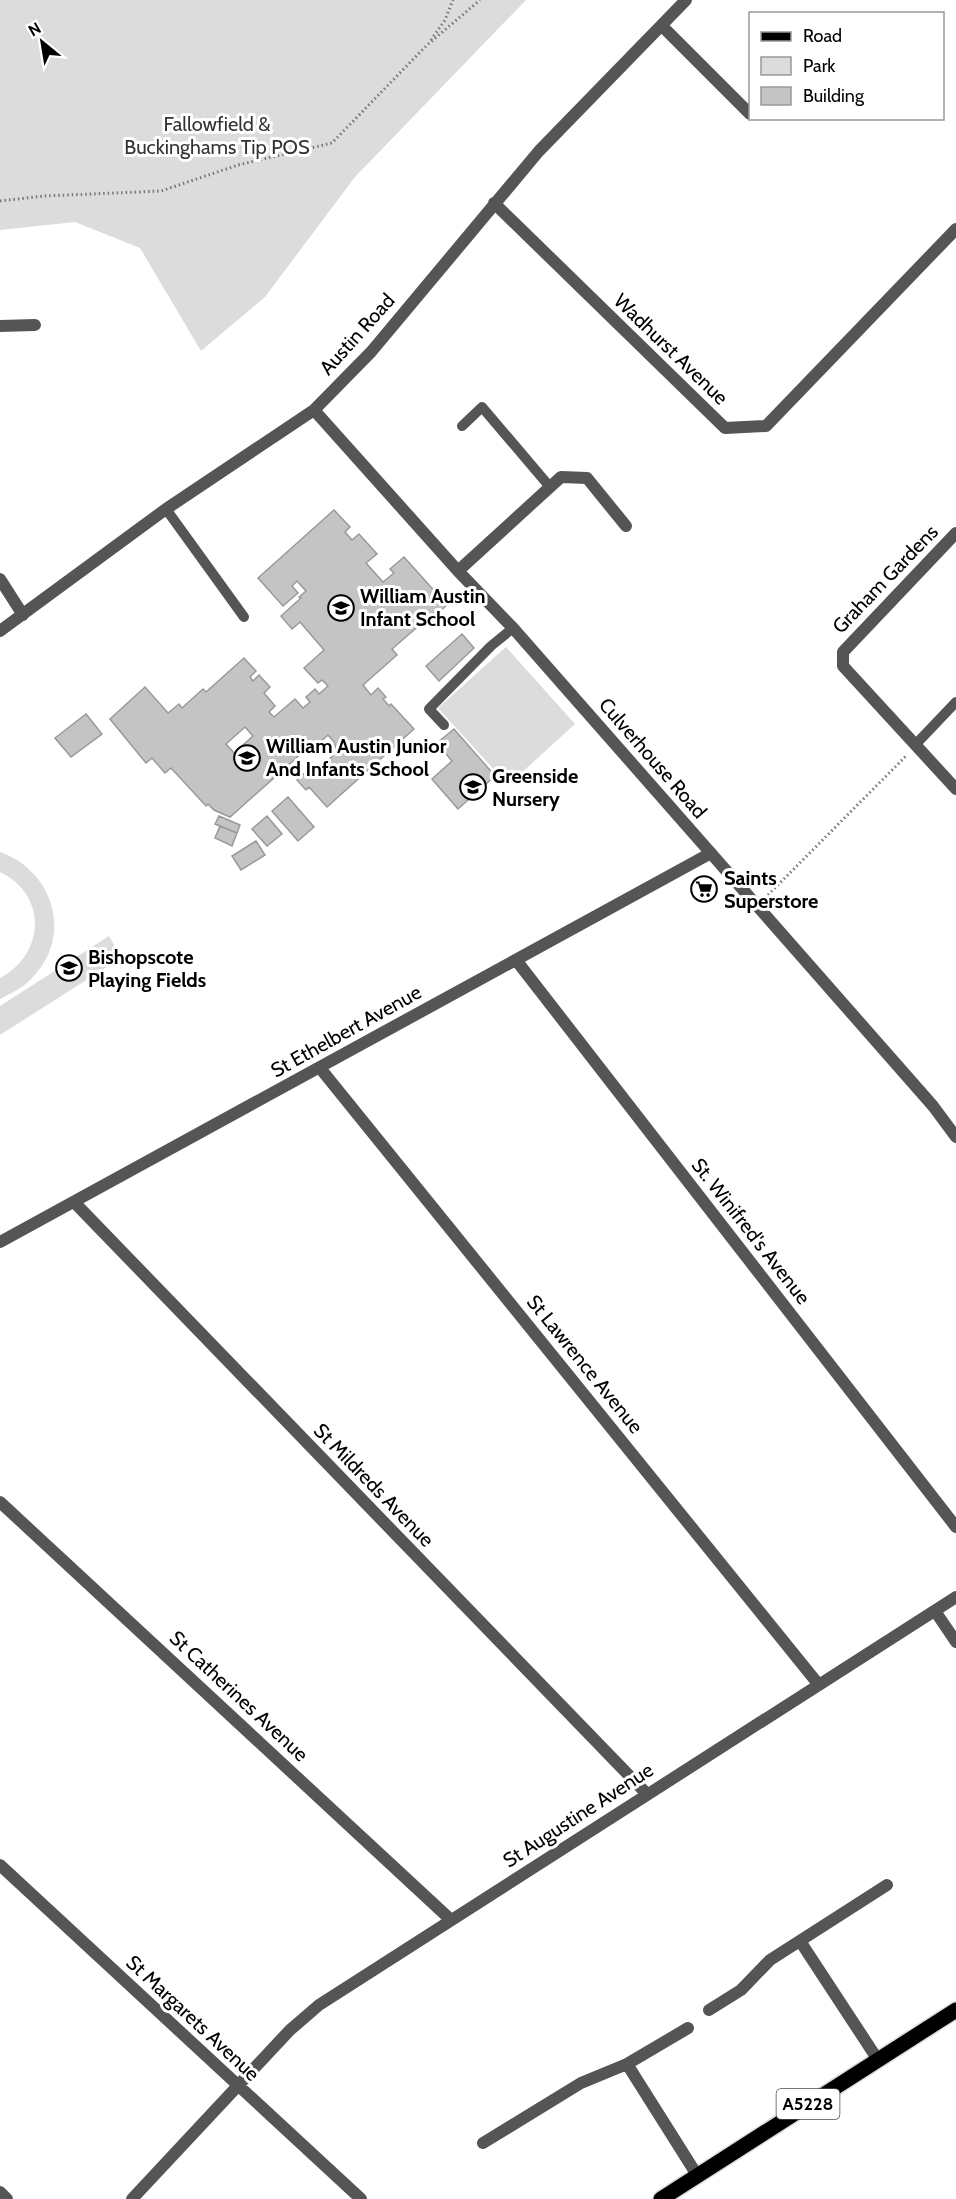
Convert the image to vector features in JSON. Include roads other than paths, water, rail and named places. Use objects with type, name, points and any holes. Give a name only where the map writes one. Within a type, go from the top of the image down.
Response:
[{"type":"main road","name":"A5228","points":[[661,2199],[956,2010]]},
{"type":"street","name":"Austin Road","points":[[0,631],[166,509],[314,410],[371,352],[539,151],[686,0]]},
{"type":"street","points":[[662,27],[749,113]]},
{"type":"street","name":"Wadhurst Avenue","points":[[494,203],[725,429],[766,426],[956,229]]},
{"type":"street","points":[[0,326],[35,325]]},
{"type":"street","name":"Culverhouse Road","points":[[314,410],[458,571],[513,628],[758,905],[933,1106],[956,1137]]},
{"type":"street","points":[[458,571],[561,477],[587,478],[626,526]]},
{"type":"street","name":"Graham Gardens","points":[[956,533],[843,652],[843,666],[956,789]]},
{"type":"street","points":[[0,579],[23,615]]},
{"type":"street","name":"St Ethelbert Avenue","points":[[0,1242],[711,853]]},
{"type":"street","name":"St. Winifred's Avenue","points":[[516,960],[956,1527]]},
{"type":"street","name":"St Lawrence Avenue","points":[[320,1068],[819,1685]]},
{"type":"street","name":"St Mildreds Avenue","points":[[74,1202],[647,1794]]},
{"type":"street","name":"St Catherines Avenue","points":[[0,1502],[451,1920]]},
{"type":"street","name":"St Augustine Avenue","points":[[132,2199],[290,2030],[319,2005],[956,1596]]},
{"type":"street","points":[[935,1611],[956,1642]]},
{"type":"street","name":"St Margarets Avenue","points":[[0,1865],[361,2199]]},
{"type":"street","points":[[709,2010],[741,1990],[770,1960],[887,1885]]},
{"type":"street","points":[[800,1941],[878,2060]]},
{"type":"street","points":[[483,2144],[581,2083],[627,2064],[688,2028]]},
{"type":"street","points":[[627,2064],[697,2175]]},
{"type":"street","points":[[0,2192],[7,2199]]},
{"type":"lane","points":[[462,426],[482,407],[550,487]]},
{"type":"lane","points":[[166,509],[244,617]]},
{"type":"lane","points":[[444,726],[429,709],[491,646],[513,628]]},
{"type":"lane","points":[[916,744],[956,702]]},
{"type":"place","name":"William Austin Infant School","points":[[341,608]]},
{"type":"place","name":"William Austin Junior And Infants School","points":[[247,758]]},
{"type":"place","name":"Greenside Nursery","points":[[473,787]]},
{"type":"place","name":"Saints Superstore","points":[[704,889]]},
{"type":"place","name":"Bishopscote Playing Fields","points":[[69,968]]},
{"type":"park label","name":"Fallowfield & Buckinghams Tip POS","points":[[217,136]]}]
